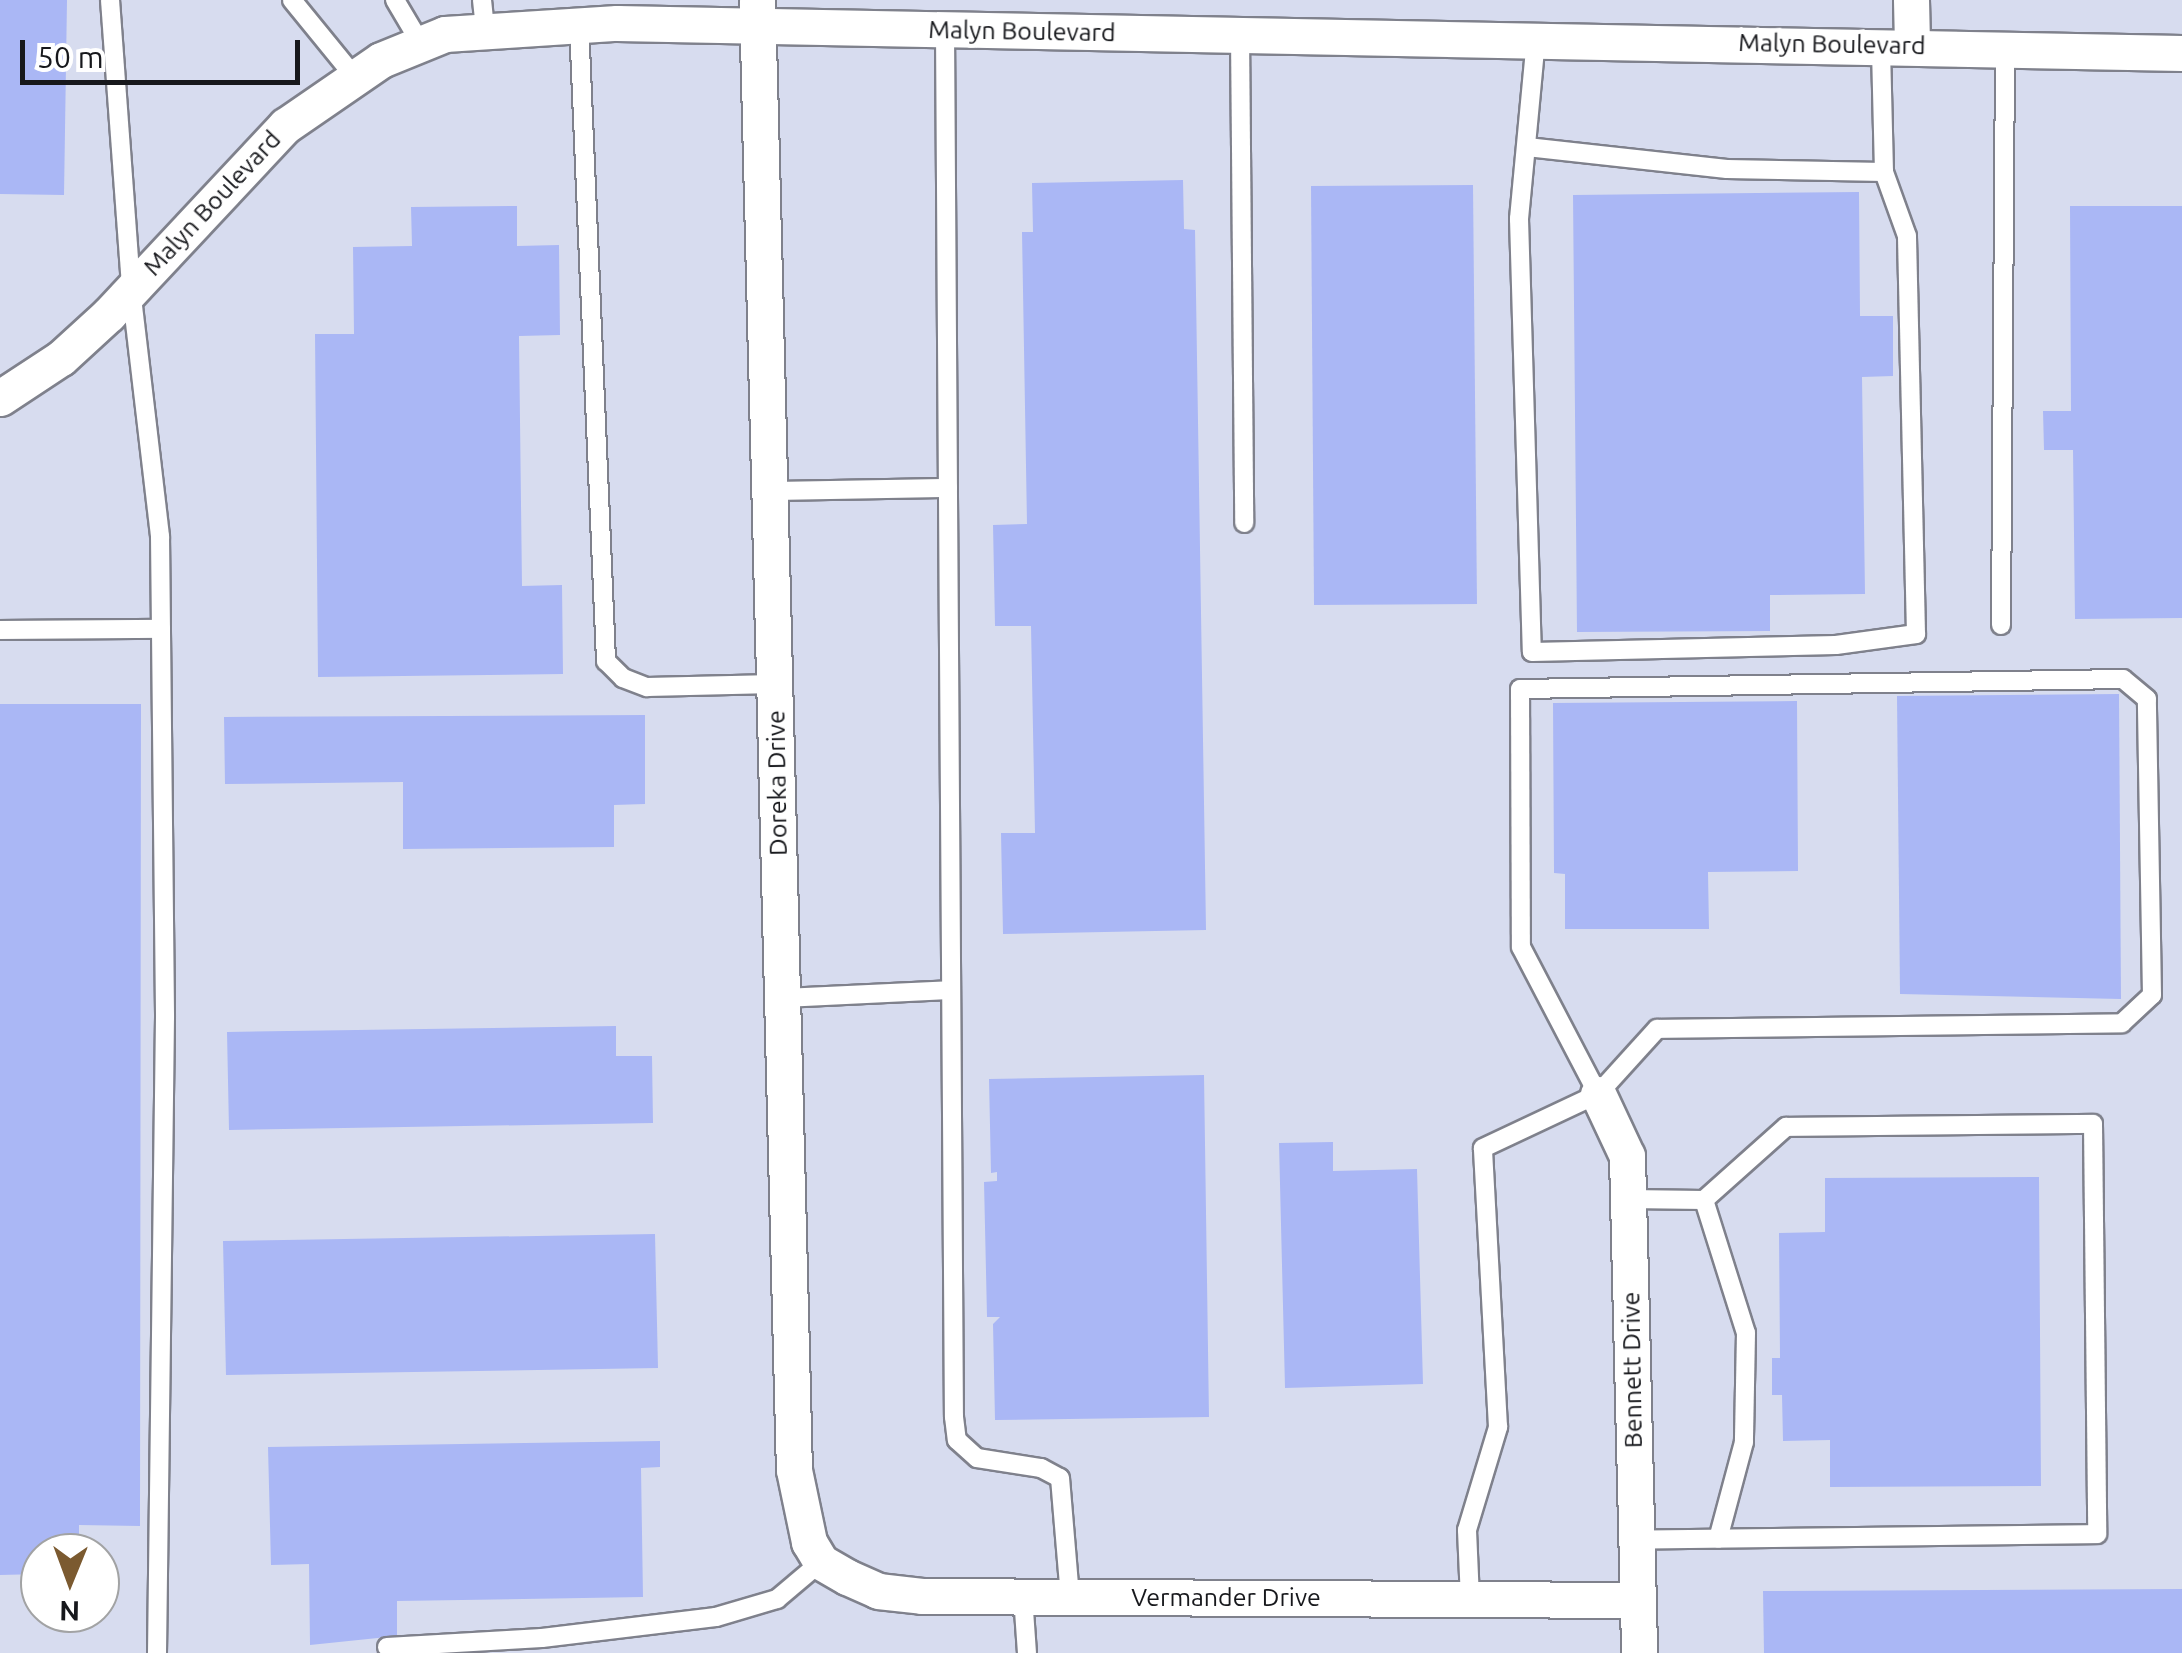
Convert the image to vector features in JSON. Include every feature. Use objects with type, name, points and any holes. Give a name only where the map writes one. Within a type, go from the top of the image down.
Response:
[{"type":"street","points":[[1896,44],[1911,0]]},
{"type":"street","name":"Malyn Boulevard","points":[[0,398],[61,358],[131,289],[246,162],[354,76],[483,15],[579,24],[757,14],[945,30],[2005,46],[2182,54]]},
{"type":"street","name":"Doreka Drive","points":[[757,14],[794,1470],[799,1512],[821,1562]]},
{"type":"street","name":"Bennett Drive","points":[[1598,1094],[1627,1156],[1638,1653]]},
{"type":"street","name":"Vermander Drive","points":[[821,1562],[878,1591],[1070,1597],[1638,1600]]},
{"type":"lane","points":[[110,0],[131,289],[160,536],[166,1017],[157,1653]]},
{"type":"lane","points":[[292,0],[354,76]]},
{"type":"lane","points":[[395,0],[422,44]]},
{"type":"lane","points":[[579,24],[606,661],[623,678],[647,687],[774,684]]},
{"type":"lane","points":[[945,30],[958,1440],[977,1458],[1041,1468],[1060,1478],[1070,1597]]},
{"type":"lane","points":[[1240,34],[1244,524]]},
{"type":"lane","points":[[1536,39],[1519,219],[1532,652],[1836,646],[1916,634],[1907,236],[1884,172],[1896,44]]},
{"type":"lane","points":[[2002,625],[2005,46]]},
{"type":"lane","points":[[1526,147],[1727,170],[1884,172]]},
{"type":"lane","points":[[769,491],[948,488]]},
{"type":"lane","points":[[0,630],[161,629]]},
{"type":"lane","points":[[1470,1599],[1467,1530],[1498,1426],[1484,1148],[1598,1094],[1657,1029],[2122,1023],[2152,995],[2146,699],[2123,679],[1520,689],[1521,946],[1598,1094]]},
{"type":"lane","points":[[782,998],[951,990]]},
{"type":"lane","points":[[1628,1199],[1704,1200],[1786,1127],[2093,1124],[2097,1534],[1636,1540]]},
{"type":"lane","points":[[1704,1200],[1746,1334],[1744,1442],[1718,1539]]},
{"type":"lane","points":[[386,1648],[542,1638],[716,1616],[777,1599],[821,1562]]},
{"type":"lane","points":[[1023,1596],[1027,1653]]},
{"type":"shaded area","points":[[0,0],[2182,0],[2182,1653],[0,1653]]},
{"type":"building","points":[[0,0],[67,0],[64,195],[0,194]]},
{"type":"building","points":[[1183,180],[1184,229],[1195,230],[1206,930],[1003,934],[1001,833],[1035,833],[1031,626],[995,626],[993,525],[1027,524],[1022,232],[1033,232],[1032,183]]},
{"type":"building","points":[[1473,185],[1477,604],[1314,605],[1311,186]]},
{"type":"building","points":[[1859,192],[1860,316],[1893,316],[1893,376],[1862,377],[1865,594],[1770,595],[1770,631],[1577,632],[1573,195]]},
{"type":"building","points":[[517,206],[517,246],[559,245],[560,335],[519,336],[522,586],[562,585],[563,674],[318,677],[315,334],[354,334],[353,247],[412,246],[411,207]]},
{"type":"building","points":[[2070,206],[2182,206],[2182,618],[2075,619],[2073,450],[2044,450],[2043,411],[2071,411]]},
{"type":"building","points":[[2119,694],[2121,999],[1900,994],[1897,696]]},
{"type":"building","points":[[1797,701],[1798,871],[1708,872],[1709,929],[1565,929],[1565,874],[1554,873],[1553,703]]},
{"type":"building","points":[[0,704],[141,704],[140,1526],[79,1525],[79,1533],[20,1533],[20,1574],[0,1575]]},
{"type":"building","points":[[645,715],[645,804],[614,805],[614,847],[403,849],[403,782],[225,784],[224,717]]},
{"type":"building","points":[[616,1026],[616,1056],[652,1056],[653,1123],[229,1130],[227,1032]]},
{"type":"building","points":[[1204,1075],[1209,1417],[995,1420],[993,1324],[1000,1317],[987,1317],[984,1182],[997,1181],[997,1172],[991,1173],[989,1079]]},
{"type":"building","points":[[1333,1142],[1333,1171],[1417,1169],[1423,1384],[1285,1388],[1279,1143]]},
{"type":"building","points":[[2039,1177],[2041,1486],[1830,1487],[1830,1440],[1783,1441],[1782,1395],[1772,1395],[1772,1358],[1780,1358],[1779,1233],[1825,1232],[1825,1178]]},
{"type":"building","points":[[655,1234],[658,1368],[226,1375],[223,1241]]},
{"type":"building","points":[[660,1441],[660,1467],[641,1468],[643,1597],[397,1601],[397,1636],[310,1645],[309,1564],[271,1565],[268,1447]]},
{"type":"building","points":[[2182,1589],[2182,1653],[1764,1653],[1763,1591]]}]
